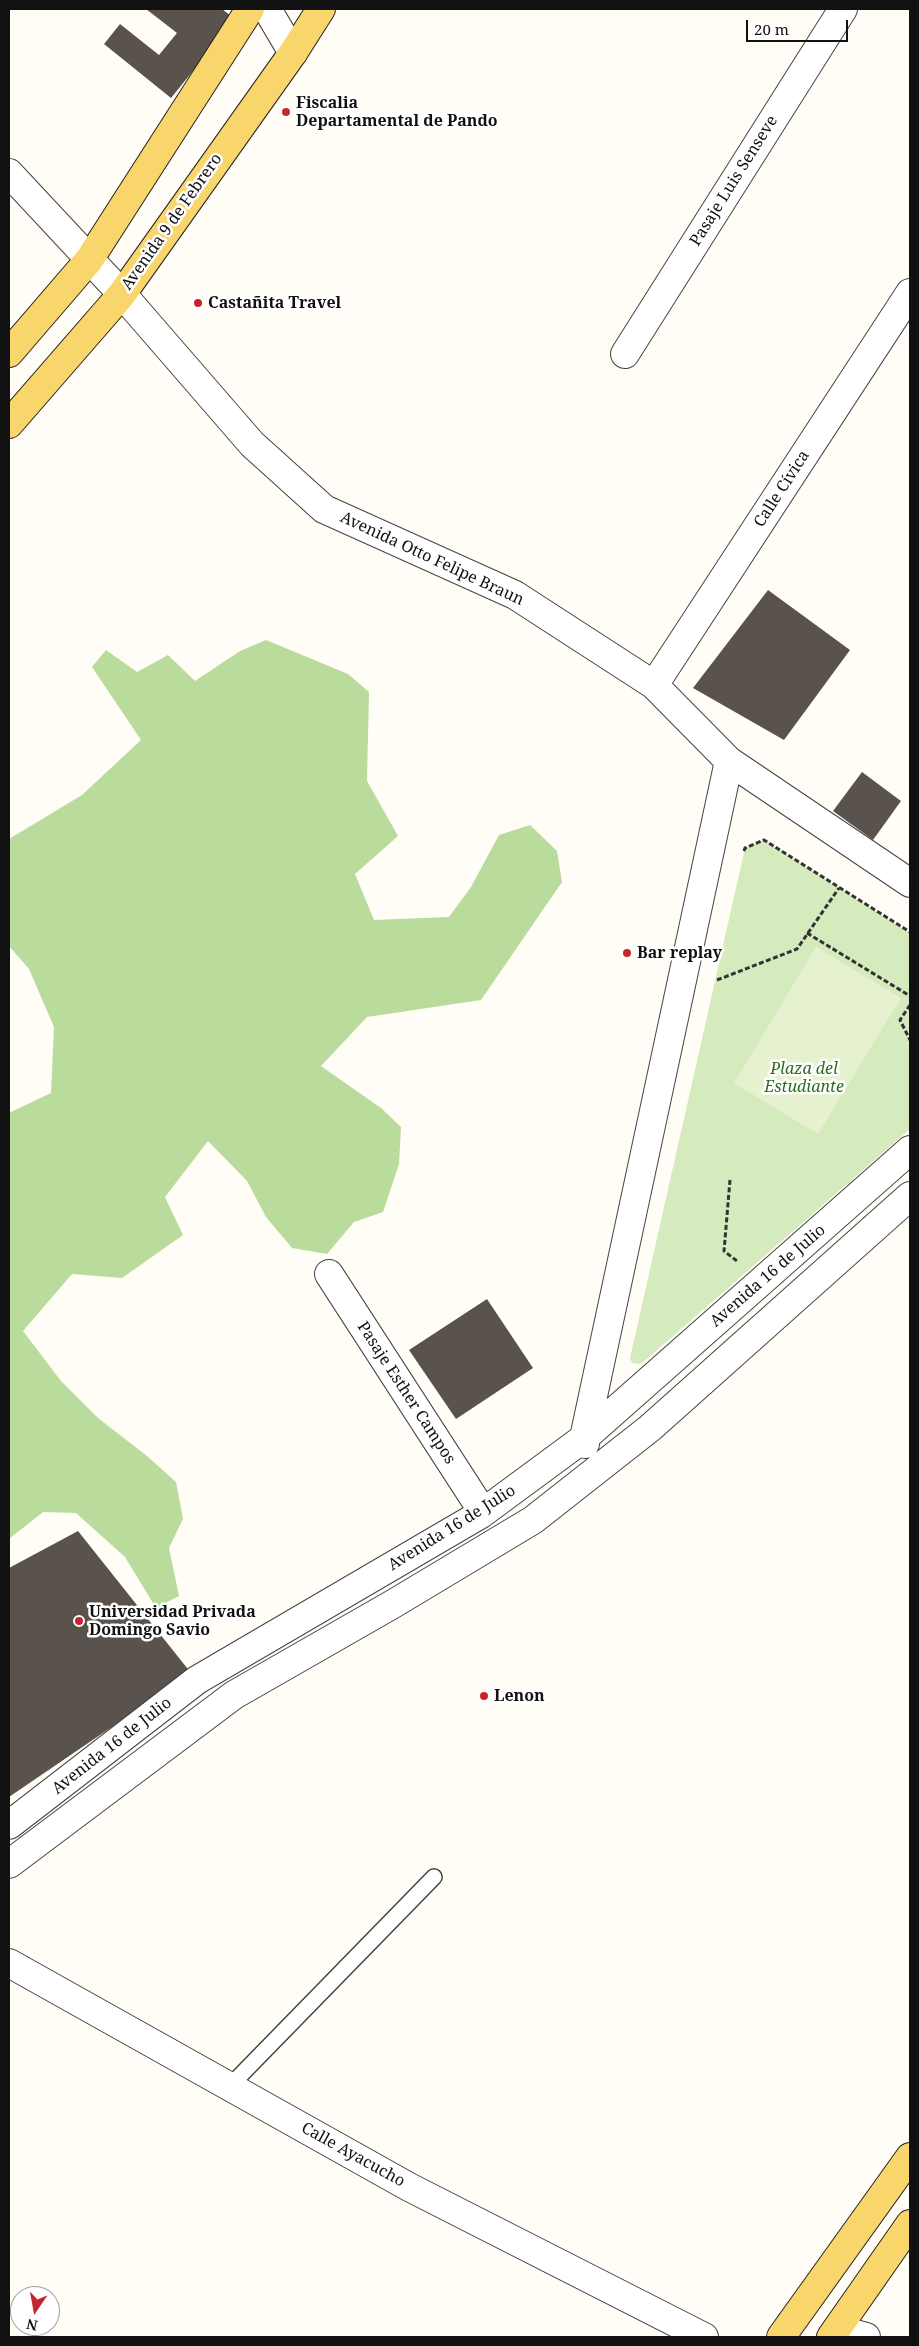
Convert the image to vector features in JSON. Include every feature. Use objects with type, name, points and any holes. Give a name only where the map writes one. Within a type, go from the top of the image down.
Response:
[{"type":"main road","points":[[9,354],[89,260],[250,9]]},
{"type":"main road","name":"Avenida 9 de Febrero","points":[[9,424],[122,294],[321,9]]},
{"type":"main road","points":[[782,2337],[910,2157]]},
{"type":"main road","points":[[834,2333],[910,2224]]},
{"type":"street","points":[[267,9],[292,53]]},
{"type":"street","name":"Pasaje Luis Senseve","points":[[625,354],[843,9]]},
{"type":"street","name":"Avenida Otto Felipe Braun","points":[[9,173],[122,294],[252,444],[324,509],[515,595],[654,686],[729,761],[910,883]]},
{"type":"street","name":"Calle Cívica","points":[[654,686],[910,293]]},
{"type":"street","points":[[590,1475],[584,1438],[729,761]]},
{"type":"street","name":"Avenida 16 de Julio","points":[[9,1825],[197,1680],[483,1512],[584,1438],[910,1150]]},
{"type":"street","name":"Avenida 16 de Julio","points":[[9,1864],[234,1695],[393,1604],[533,1520],[650,1428],[910,1197]]},
{"type":"street","name":"Pasaje Esther Campos","points":[[329,1274],[483,1512]]},
{"type":"street","name":"Calle Ayacucho","points":[[9,1963],[409,2186],[704,2337]]},
{"type":"street","points":[[834,2333],[866,2337]]},
{"type":"lane","points":[[230,2086],[434,1877]]},
{"type":"path","points":[[743,858],[745,848],[764,840],[910,932]]},
{"type":"path","points":[[716,980],[797,949],[839,888]]},
{"type":"path","points":[[807,933],[910,996]]},
{"type":"path","points":[[714,989],[718,970]]},
{"type":"path","points":[[910,1005],[900,1020],[910,1040]]},
{"type":"path","points":[[730,1180],[724,1251],[743,1266]]},
{"type":"green space","points":[[266,640],[348,674],[369,692],[367,781],[398,836],[355,874],[374,920],[449,917],[471,887],[499,835],[530,825],[557,851],[562,882],[481,1000],[367,1017],[321,1066],[381,1108],[401,1127],[399,1164],[383,1212],[354,1222],[327,1254],[292,1248],[266,1217],[247,1181],[208,1141],[165,1197],[183,1235],[122,1278],[72,1274],[23,1331],[61,1381],[98,1418],[147,1456],[176,1482],[183,1519],[169,1548],[179,1596],[156,1608],[125,1557],[76,1513],[43,1512],[9,1539],[9,1113],[51,1093],[54,1027],[29,969],[9,946],[9,839],[82,795],[141,740],[92,667],[106,650],[137,672],[168,655],[195,681],[240,651]]},
{"type":"green space","name":"Plaza del Estudiante","points":[[764,840],[910,933],[910,1129],[641,1364],[632,1363],[630,1358],[745,848]]},
{"type":"green space","points":[[816,947],[901,998],[818,1134],[734,1083]]},
{"type":"building","points":[[146,9],[222,9],[235,19],[171,98],[104,44],[120,24],[159,55],[177,33]]},
{"type":"building","points":[[768,590],[850,650],[784,740],[693,688]]},
{"type":"building","points":[[862,772],[901,801],[873,840],[833,811]]},
{"type":"building","points":[[487,1299],[533,1368],[456,1419],[409,1350]]},
{"type":"building","name":"Universidad Privada Domingo Savio","points":[[78,1531],[191,1673],[9,1797],[9,1568]]},
{"type":"place","name":"Fiscalia Departamental de Pando","points":[[286,112]]},
{"type":"place","name":"Castañita Travel","points":[[198,303]]},
{"type":"place","name":"Bar replay","points":[[627,953]]},
{"type":"place","name":"Universidad Privada Domingo Savio","points":[[79,1621]]},
{"type":"place","name":"Lenon","points":[[484,1696]]}]
